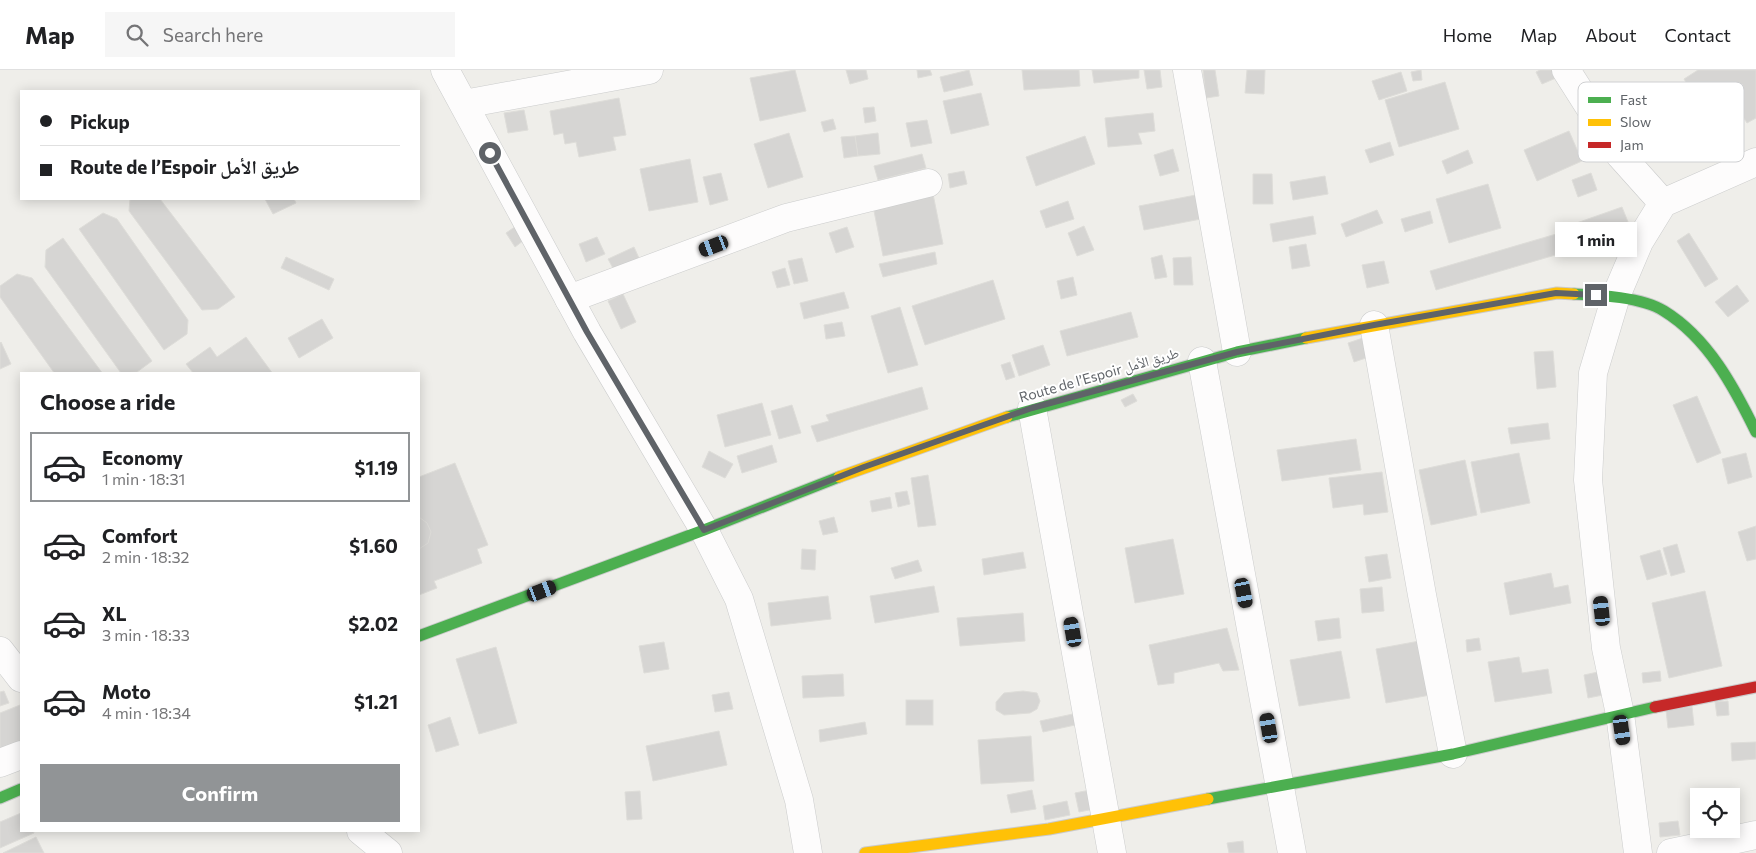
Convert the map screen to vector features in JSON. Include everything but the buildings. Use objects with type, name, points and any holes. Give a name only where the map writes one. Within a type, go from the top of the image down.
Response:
[{"type":"main road","name":"Route de l’Espoir طريق الأمل","points":[[420,636],[704,530],[864,467],[1032,408],[1237,352],[1374,325],[1556,293],[1616,296],[1663,310],[1700,341],[1734,387],[1756,432]]},
{"type":"main road","points":[[865,853],[1049,829],[1453,754],[1620,714],[1756,687]]},
{"type":"main road","points":[[0,798],[20,789]]},
{"type":"street","points":[[444,70],[569,299],[704,530],[739,599],[799,800],[808,853]]},
{"type":"street","points":[[464,104],[649,70]]},
{"type":"street","points":[[1187,70],[1237,352]]},
{"type":"street","points":[[1566,70],[1578,89]]},
{"type":"street","points":[[1626,162],[1663,203]]},
{"type":"street","points":[[1638,853],[1620,714],[1606,648],[1588,480],[1593,372],[1616,296],[1639,242],[1663,203],[1756,162]]},
{"type":"street","points":[[569,299],[786,218],[928,184]]},
{"type":"street","points":[[1374,325],[1422,595],[1453,754]]},
{"type":"street","points":[[1202,361],[1292,853]]},
{"type":"street","points":[[1032,408],[1112,853]]},
{"type":"street","points":[[0,651],[13,672]]},
{"type":"street","points":[[0,764],[20,755]]},
{"type":"street","points":[[361,832],[388,853]]},
{"type":"street","points":[[1671,853],[1756,835]]},
{"type":"traffic: fast","points":[[1574,294],[1620,298],[1644,303],[1655,306],[1680,322],[1707,349],[1729,381],[1756,432]]},
{"type":"traffic: fast","points":[[1007,417],[1237,352],[1306,338]]},
{"type":"traffic: fast","points":[[420,636],[704,530],[839,477]]},
{"type":"traffic: fast","points":[[1208,799],[1453,754],[1655,707]]},
{"type":"traffic: fast","points":[[0,798],[20,789]]},
{"type":"traffic: slow","points":[[1306,338],[1557,293],[1574,294]]},
{"type":"traffic: slow","points":[[839,477],[1007,417]]},
{"type":"traffic: slow","points":[[865,853],[1049,829],[1208,799]]},
{"type":"traffic: jam","points":[[1655,707],[1756,687]]},
{"type":"route","points":[[490,153],[587,332],[704,530],[864,467],[1032,408],[1237,352],[1374,325],[1556,293],[1596,295]]}]
